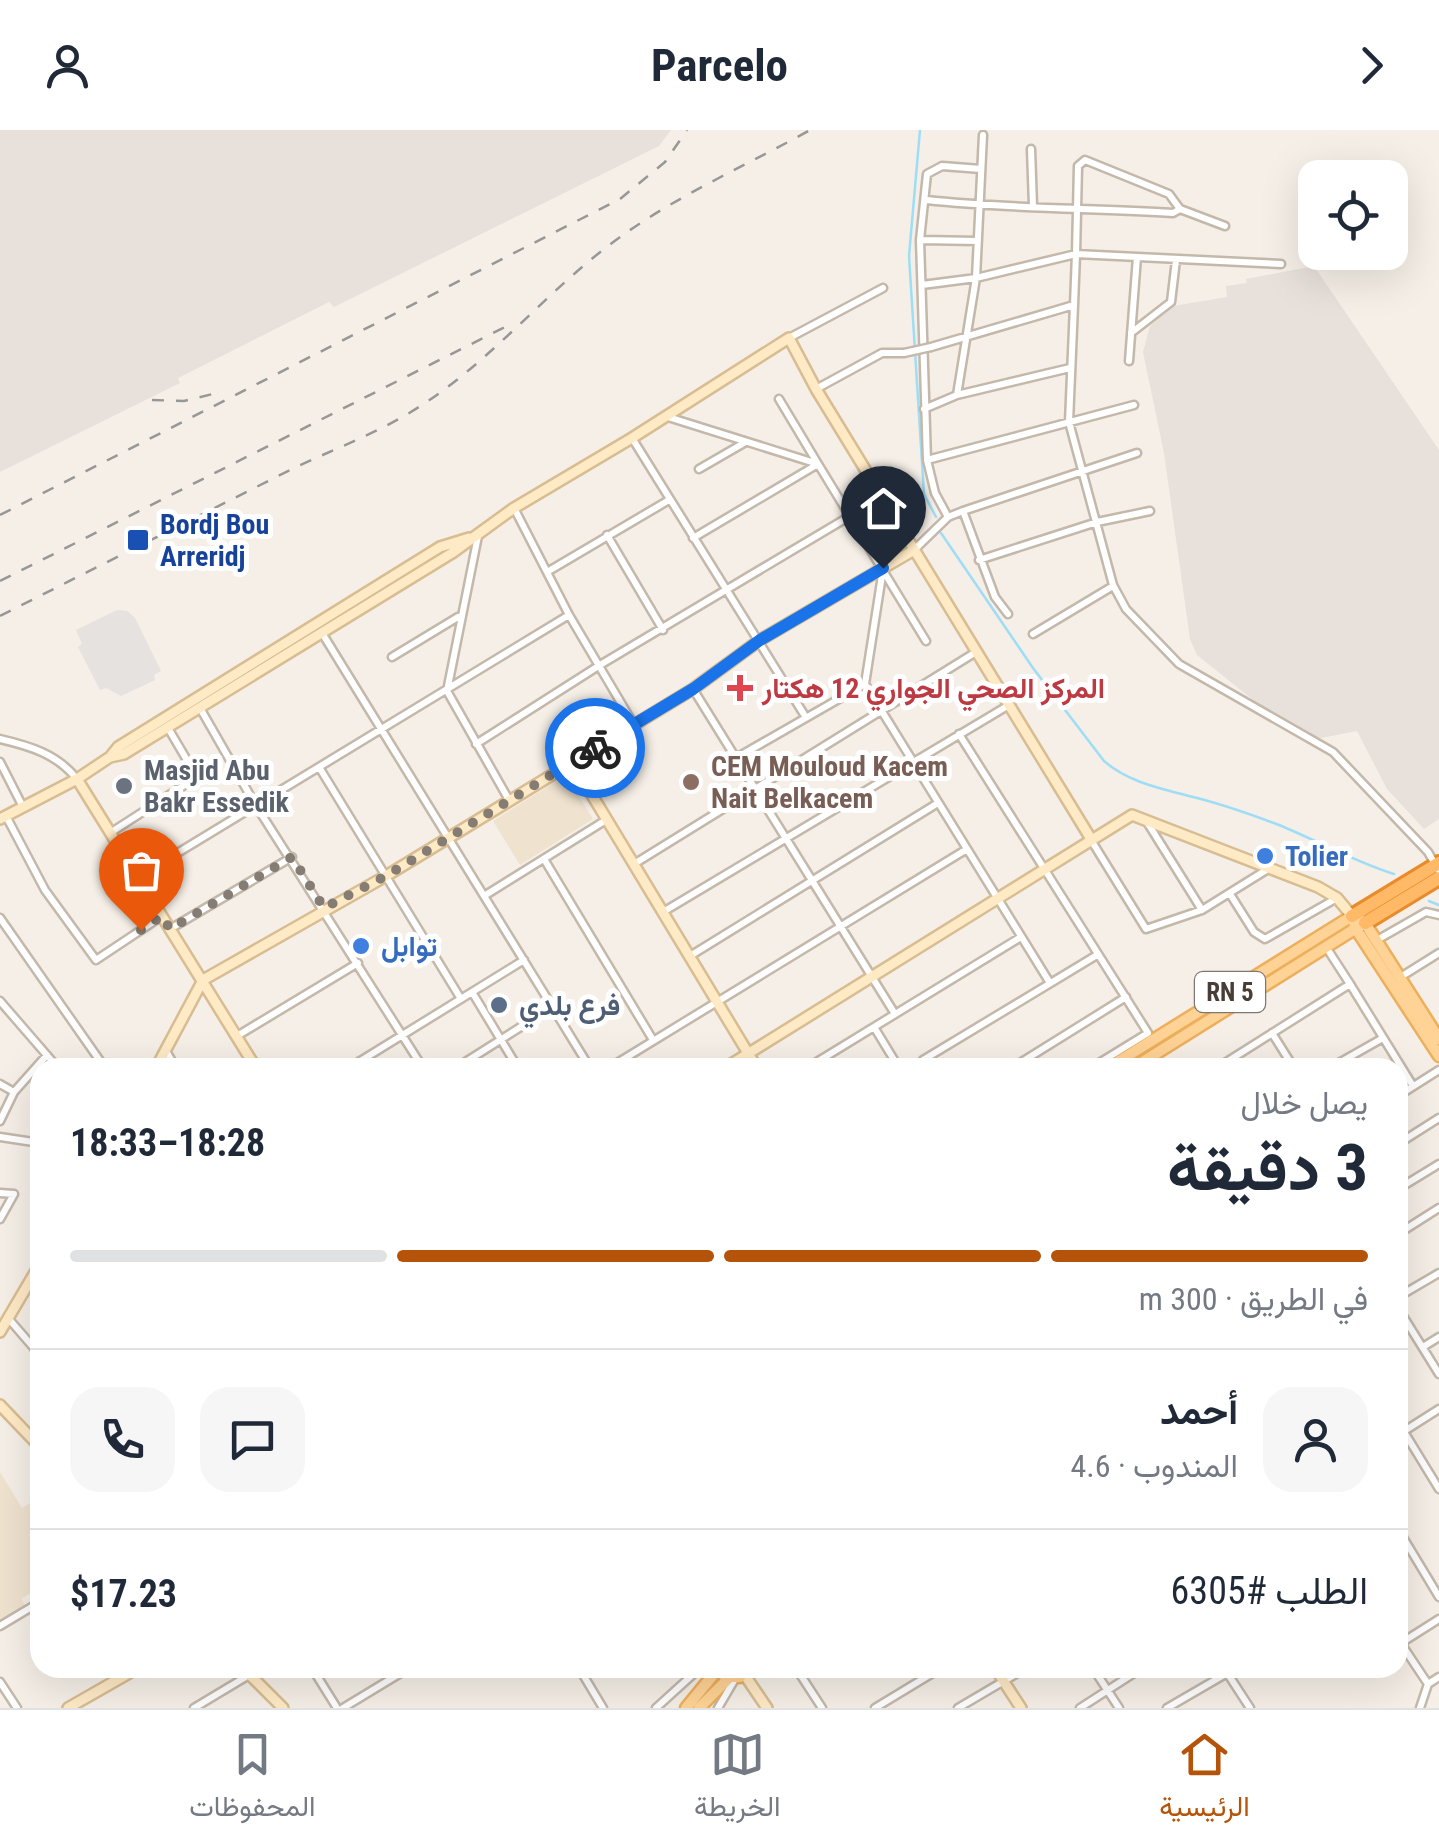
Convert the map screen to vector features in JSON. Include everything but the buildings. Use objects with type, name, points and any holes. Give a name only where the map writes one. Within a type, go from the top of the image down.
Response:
[{"type":"highway","name":"RN 5","points":[[1357,923],[1438,869]]},
{"type":"main road","points":[[1357,923],[1376,940],[1399,978],[1434,1021],[1439,1039]]},
{"type":"main road","points":[[1357,923],[1439,1056]]},
{"type":"main road","name":"RN 5","points":[[1148,1058],[1326,947],[1357,923]]},
{"type":"main road","name":"RN 5","points":[[1124,1058],[1357,923]]},
{"type":"main road","points":[[686,1708],[709,1678]]},
{"type":"main road","points":[[699,1708],[735,1678]]},
{"type":"street","points":[[957,396],[976,278],[982,135]]},
{"type":"street","points":[[1031,149],[1033,206]]},
{"type":"street","points":[[1225,226],[1180,209],[1170,194],[1085,160],[1078,166],[1069,422],[1113,586],[1126,609],[1180,664],[1333,752],[1438,869]]},
{"type":"street","points":[[948,517],[935,493],[927,460],[920,240],[928,171],[942,166],[981,169]]},
{"type":"street","points":[[926,200],[1172,214],[1180,209]]},
{"type":"street","points":[[920,240],[978,241]]},
{"type":"street","points":[[922,285],[976,278],[1076,254],[1281,264]]},
{"type":"street","points":[[1129,361],[1137,258]]},
{"type":"street","points":[[1131,333],[1171,302],[1176,260]]},
{"type":"street","points":[[110,758],[118,747],[322,633],[478,536],[514,508],[789,338],[883,288]]},
{"type":"street","points":[[816,389],[882,353],[904,353],[968,338],[1074,304]]},
{"type":"street","points":[[789,338],[816,389],[1146,929],[1202,910],[1268,869]]},
{"type":"street","points":[[924,409],[957,396],[1070,368]]},
{"type":"street","points":[[779,399],[926,641]]},
{"type":"street","points":[[927,460],[1134,405]]},
{"type":"street","points":[[666,416],[818,464]]},
{"type":"street","points":[[632,438],[805,716]]},
{"type":"street","points":[[700,470],[745,442]]},
{"type":"street","points":[[162,1058],[202,980],[386,876],[693,689],[760,640],[914,550],[948,517],[1137,453]]},
{"type":"street","points":[[693,538],[818,464]]},
{"type":"street","points":[[547,572],[669,500]]},
{"type":"street","points":[[514,508],[569,615],[634,724]]},
{"type":"street","points":[[962,511],[995,598],[1008,614]]},
{"type":"street","points":[[979,560],[1097,522],[1150,512]]},
{"type":"street","points":[[476,744],[850,516]]},
{"type":"street","points":[[478,536],[447,691],[510,800]]},
{"type":"street","points":[[162,916],[96,960],[45,890],[3,817],[124,754],[196,703],[440,547],[478,536]]},
{"type":"street","points":[[607,536],[663,630]]},
{"type":"street","points":[[883,568],[865,684],[1050,983]]},
{"type":"street","points":[[1032,634],[1113,586]]},
{"type":"street","points":[[137,878],[569,615]]},
{"type":"street","points":[[392,657],[460,616]]},
{"type":"street","points":[[322,633],[584,1058]]},
{"type":"street","points":[[634,864],[976,652]]},
{"type":"street","points":[[736,758],[865,684]]},
{"type":"street","points":[[693,689],[895,1014]]},
{"type":"street","points":[[196,703],[417,1058]]},
{"type":"street","points":[[663,912],[1009,705]]},
{"type":"street","points":[[110,832],[197,777],[167,726]]},
{"type":"street","points":[[960,734],[1148,1033]]},
{"type":"street","points":[[0,738],[29,745],[54,758],[77,779],[250,1058]]},
{"type":"street","points":[[0,762],[23,807]]},
{"type":"street","points":[[572,762],[751,1058]]},
{"type":"street","points":[[319,767],[462,999]]},
{"type":"street","points":[[690,956],[938,803]]},
{"type":"street","points":[[739,1058],[1132,815],[1318,887],[1336,898],[1357,923]]},
{"type":"street","points":[[484,896],[607,820]]},
{"type":"street","points":[[1147,821],[1202,910]]},
{"type":"street","points":[[625,1058],[966,849]]},
{"type":"street","points":[[170,929],[292,857]]},
{"type":"street","points":[[544,859],[654,1040]]},
{"type":"street","points":[[1230,894],[1254,932],[1264,939],[1336,898]]},
{"type":"street","points":[[1376,940],[1426,912],[1439,915]]},
{"type":"street","points":[[0,918],[99,1058]]},
{"type":"street","points":[[824,1058],[1020,937]]},
{"type":"street","points":[[1326,947],[1396,1058]]},
{"type":"street","points":[[1399,978],[1439,953]]},
{"type":"street","points":[[935,1058],[1096,955]]},
{"type":"street","points":[[365,1058],[524,960]]},
{"type":"street","points":[[237,1036],[358,963]]},
{"type":"street","points":[[1233,1058],[1350,984]]},
{"type":"street","points":[[472,992],[512,1058]]},
{"type":"street","points":[[1028,1058],[1126,997]]},
{"type":"street","points":[[0,1001],[50,1058]]},
{"type":"street","points":[[472,1058],[552,1006]]},
{"type":"street","points":[[874,1027],[894,1058]]},
{"type":"street","points":[[1108,1058],[1148,1033],[1168,1030],[1176,1040]]},
{"type":"street","points":[[1272,1033],[1288,1058]]},
{"type":"street","points":[[1347,1058],[1383,1038]]},
{"type":"street","points":[[166,1052],[170,1058]]},
{"type":"street","points":[[44,1058],[47,1055]]},
{"type":"street","points":[[1408,1090],[1439,1070]]},
{"type":"street","points":[[0,1121],[14,1092],[30,1074]]},
{"type":"street","points":[[1408,1077],[1414,1086]]},
{"type":"street","points":[[0,1084],[14,1092]]},
{"type":"street","points":[[1408,1138],[1439,1118]]},
{"type":"street","points":[[0,1137],[30,1142]]},
{"type":"street","points":[[1408,1183],[1439,1163]]},
{"type":"street","points":[[0,1193],[14,1194],[0,1220]]},
{"type":"street","points":[[1408,1228],[1439,1208]]},
{"type":"street","points":[[1408,1291],[1439,1274]]},
{"type":"street","points":[[0,1332],[30,1281]]},
{"type":"street","points":[[8,1318],[30,1343]]},
{"type":"street","points":[[1408,1324],[1439,1374]]},
{"type":"street","points":[[1423,1347],[1439,1338]]},
{"type":"street","points":[[0,1405],[30,1436]]},
{"type":"street","points":[[1408,1428],[1439,1409]]},
{"type":"street","points":[[1408,1444],[1439,1489]]},
{"type":"street","points":[[1408,1546],[1439,1597]]},
{"type":"street","points":[[0,1626],[30,1608]]},
{"type":"street","points":[[1408,1636],[1439,1619]]},
{"type":"street","points":[[1408,1656],[1428,1684]]},
{"type":"street","points":[[1420,1708],[1428,1684],[1439,1677]]},
{"type":"street","points":[[68,1708],[120,1678]]},
{"type":"street","points":[[194,1708],[236,1678]]},
{"type":"street","points":[[253,1678],[283,1708]]},
{"type":"street","points":[[319,1678],[340,1708],[392,1678]]},
{"type":"street","points":[[585,1678],[603,1708]]},
{"type":"street","points":[[656,1708],[689,1678]]},
{"type":"street","points":[[718,1708],[737,1678]]},
{"type":"street","points":[[742,1678],[767,1708]]},
{"type":"street","points":[[802,1678],[822,1708]]},
{"type":"street","points":[[875,1708],[922,1678]]},
{"type":"street","points":[[1001,1678],[1021,1708]]},
{"type":"street","points":[[958,1708],[1008,1678]]},
{"type":"street","points":[[1099,1678],[1119,1708]]},
{"type":"street","points":[[1080,1708],[1126,1678]]},
{"type":"street","points":[[1167,1708],[1214,1678]]},
{"type":"street","points":[[1231,1678],[1250,1708]]},
{"type":"street","points":[[0,1682],[17,1708]]},
{"type":"shaded area","points":[[0,130],[671,130],[659,146],[334,307],[329,302],[178,378],[180,383],[0,472]]},
{"type":"shaded area","points":[[1298,269],[1317,270],[1439,450],[1439,819],[1424,829],[1387,789],[1357,731],[1321,738],[1308,736],[1262,707],[1197,655],[1190,639],[1164,453],[1143,352],[1150,326],[1173,306],[1227,297],[1226,286],[1247,283],[1246,279]]},
{"type":"shaded area","points":[[117,610],[127,611],[135,618],[161,671],[154,675],[155,680],[121,696],[106,688],[100,690],[78,647],[82,644],[76,630]]},
{"type":"shaded area","points":[[566,775],[593,819],[520,865],[493,821]]},
{"type":"shaded area","points":[[0,1472],[22,1508],[30,1503],[30,1594],[22,1598],[25,1608],[0,1623]]},
{"type":"waterway","points":[[920,130],[909,256],[924,494],[936,517]]},
{"type":"waterway","points":[[941,533],[1033,668],[1113,768],[1144,783],[1279,825],[1394,874]]},
{"type":"waterway","points":[[1429,901],[1439,905]]},
{"type":"railway","points":[[0,515],[620,199],[665,162],[687,130]]},
{"type":"railway","points":[[0,616],[406,415],[448,387],[588,262],[635,226],[810,130]]},
{"type":"railway","points":[[0,581],[509,325]]},
{"type":"railway","points":[[152,400],[184,401],[221,392]]},
{"type":"way so far","points":[[141,930],[162,916],[170,929],[292,857],[324,908],[386,876],[595,748]]},
{"type":"place","name":"Bordj Bou Arreridj","points":[[138,540]]},
{"type":"place","name":"المركز الصحي الجواري 12 هكتار","points":[[740,688]]},
{"type":"place","name":"CEM Mouloud Kacem Nait Belkacem","points":[[691,782]]},
{"type":"place","name":"Masjid Abu Bakr Essedik","points":[[124,786]]},
{"type":"place","name":"Tolier","points":[[1265,856]]},
{"type":"place","name":"توابل","points":[[361,946]]},
{"type":"place","name":"فرع بلدي","points":[[499,1005]]},
{"type":"route","points":[[595,748],[693,689],[760,640],[883,568]]}]
